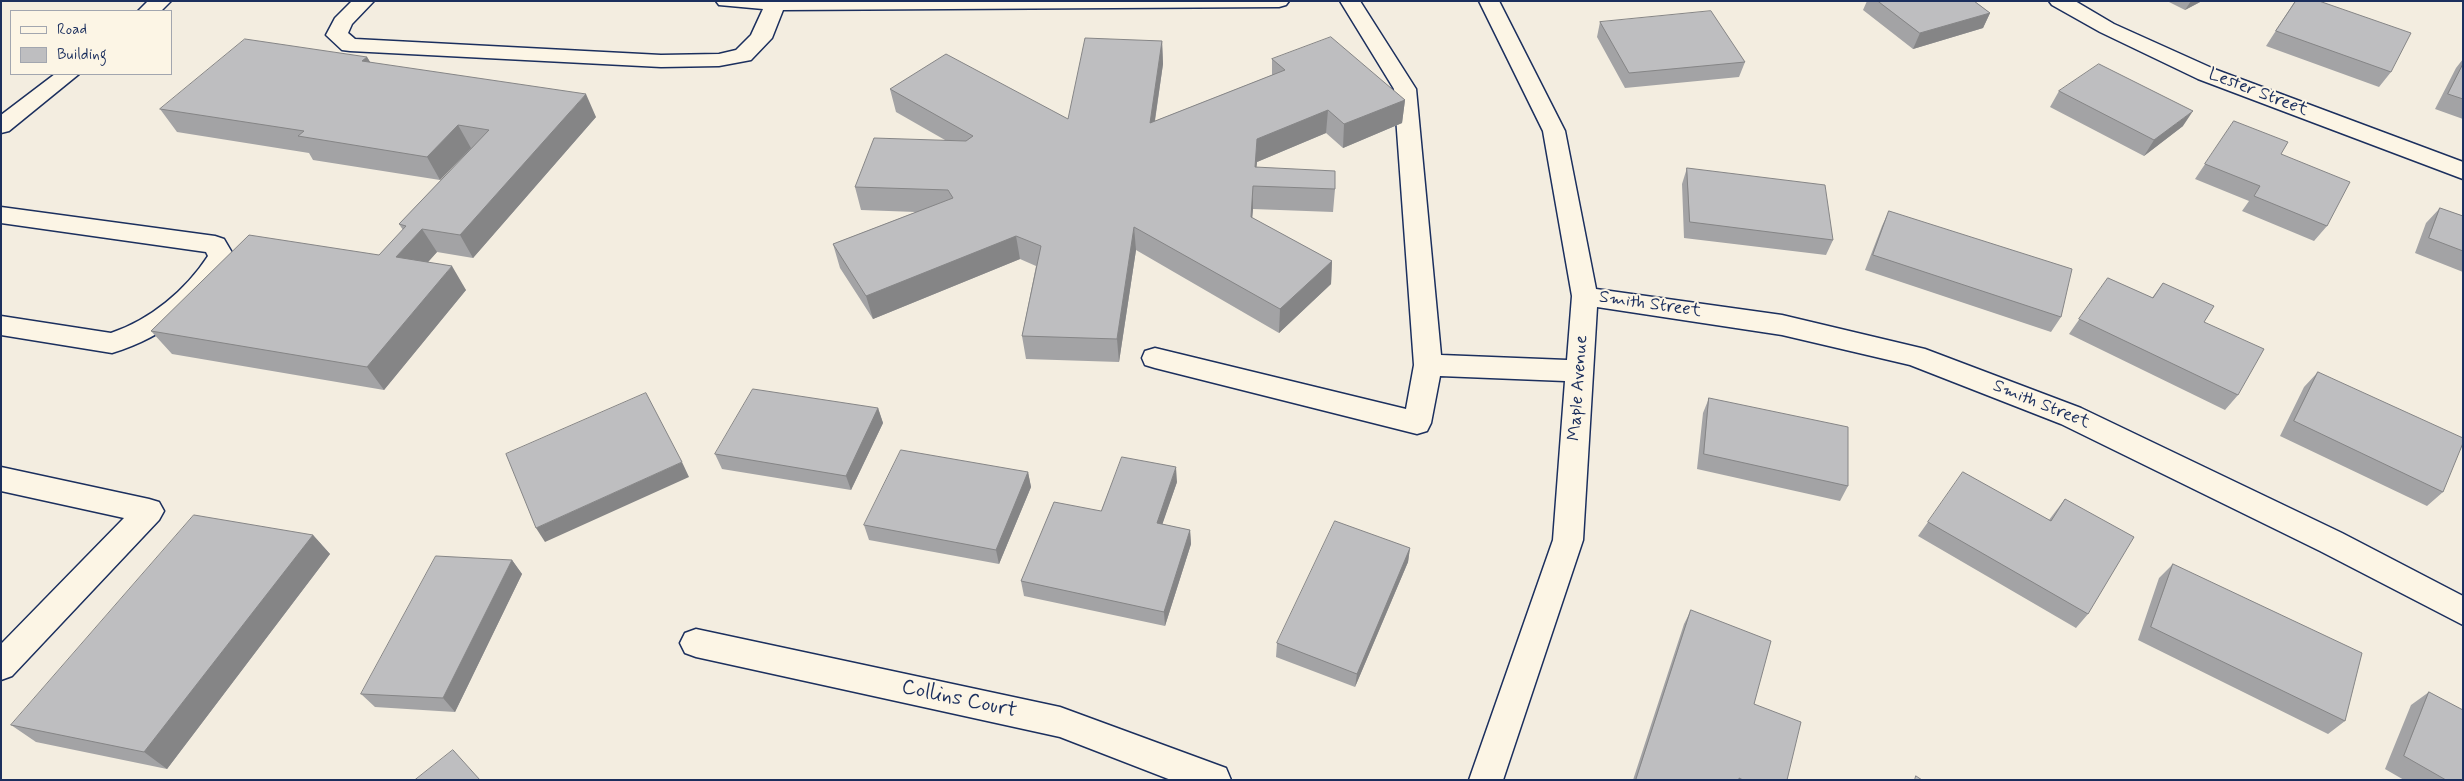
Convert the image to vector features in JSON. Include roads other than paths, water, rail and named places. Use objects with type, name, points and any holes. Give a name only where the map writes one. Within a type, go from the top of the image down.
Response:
[{"type":"street","points":[[149,10],[161,1]]},
{"type":"street","points":[[364,1],[342,22],[337,35],[350,45],[661,61],[719,60],[743,55],[761,38],[783,3]]},
{"type":"street","points":[[726,1],[783,3],[1279,1]]},
{"type":"street","points":[[1155,358],[1418,423],[1428,365],[1405,89],[1350,1]]},
{"type":"street","name":"Maple Avenue","points":[[1486,780],[1568,540],[1585,296],[1554,131],[1489,1]]},
{"type":"street","name":"Lester Street","points":[[2059,1],[2107,28],[2206,74],[2463,171]]},
{"type":"street","points":[[1,126],[67,75]]},
{"type":"street","points":[[1,215],[215,245],[221,256],[207,278],[173,311],[138,334],[112,343],[1,326]]},
{"type":"street","name":"Smith Street","points":[[1585,296],[1782,324],[1915,356],[2071,416],[2331,542],[2463,612]]},
{"type":"street","points":[[1428,365],[1580,371]]},
{"type":"street","points":[[1,479],[148,510],[1,666]]},
{"type":"street","name":"Collins Court","points":[[696,643],[1060,722],[1214,780]]}]
